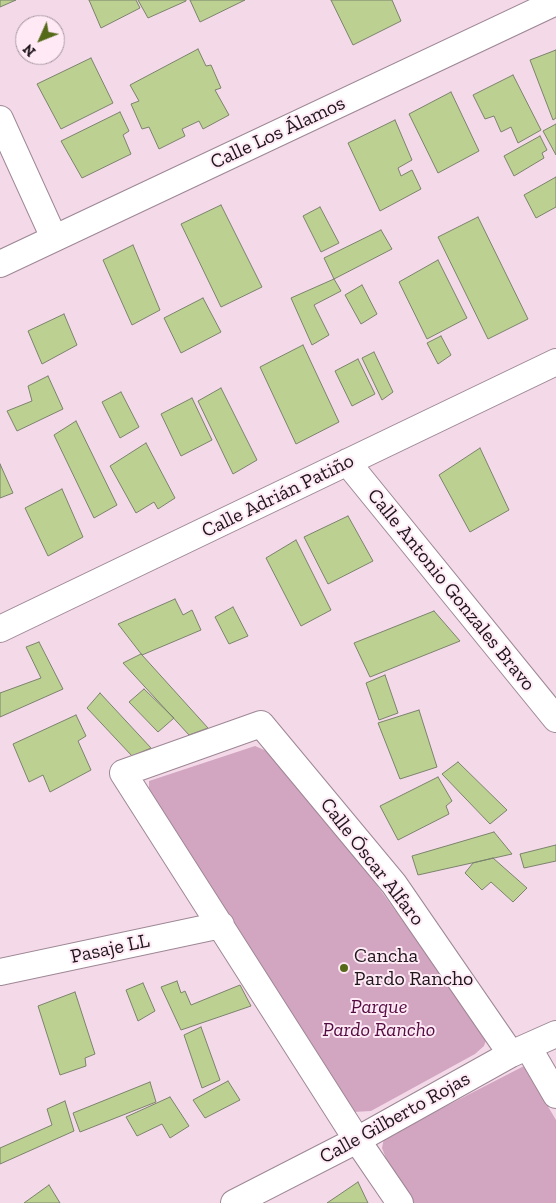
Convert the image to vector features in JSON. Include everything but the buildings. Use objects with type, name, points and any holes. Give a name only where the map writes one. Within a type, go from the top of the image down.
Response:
[{"type":"street","name":"Calle Los Álamos","points":[[0,264],[556,2]]},
{"type":"street","points":[[0,119],[54,238]]},
{"type":"street","name":"Calle Adrián Patiño","points":[[0,629],[556,362]]},
{"type":"street","name":"Calle Antonio Gonzales Bravo","points":[[347,462],[555,714]]},
{"type":"street","name":"Calle Óscar Alfaro","points":[[220,925],[124,772],[261,724],[394,884],[519,1050],[556,1095]]},
{"type":"street","points":[[220,925],[357,1140],[400,1203]]},
{"type":"street","name":"Pasaje LL","points":[[0,972],[220,925]]},
{"type":"street","name":"Calle Gilberto Rojas","points":[[234,1203],[357,1140],[519,1050],[556,1034]]},
{"type":"green space","name":"Parque Pardo Rancho","points":[[255,746],[269,752],[336,829],[480,1027],[486,1040],[484,1046],[475,1054],[371,1111],[353,1112],[149,795],[149,781]]},
{"type":"green space","points":[[524,1066],[556,1120],[556,1203],[414,1203],[388,1164],[382,1148],[384,1138]]},
{"type":"place","name":"Cancha Pardo Rancho","points":[[344,968]]}]
